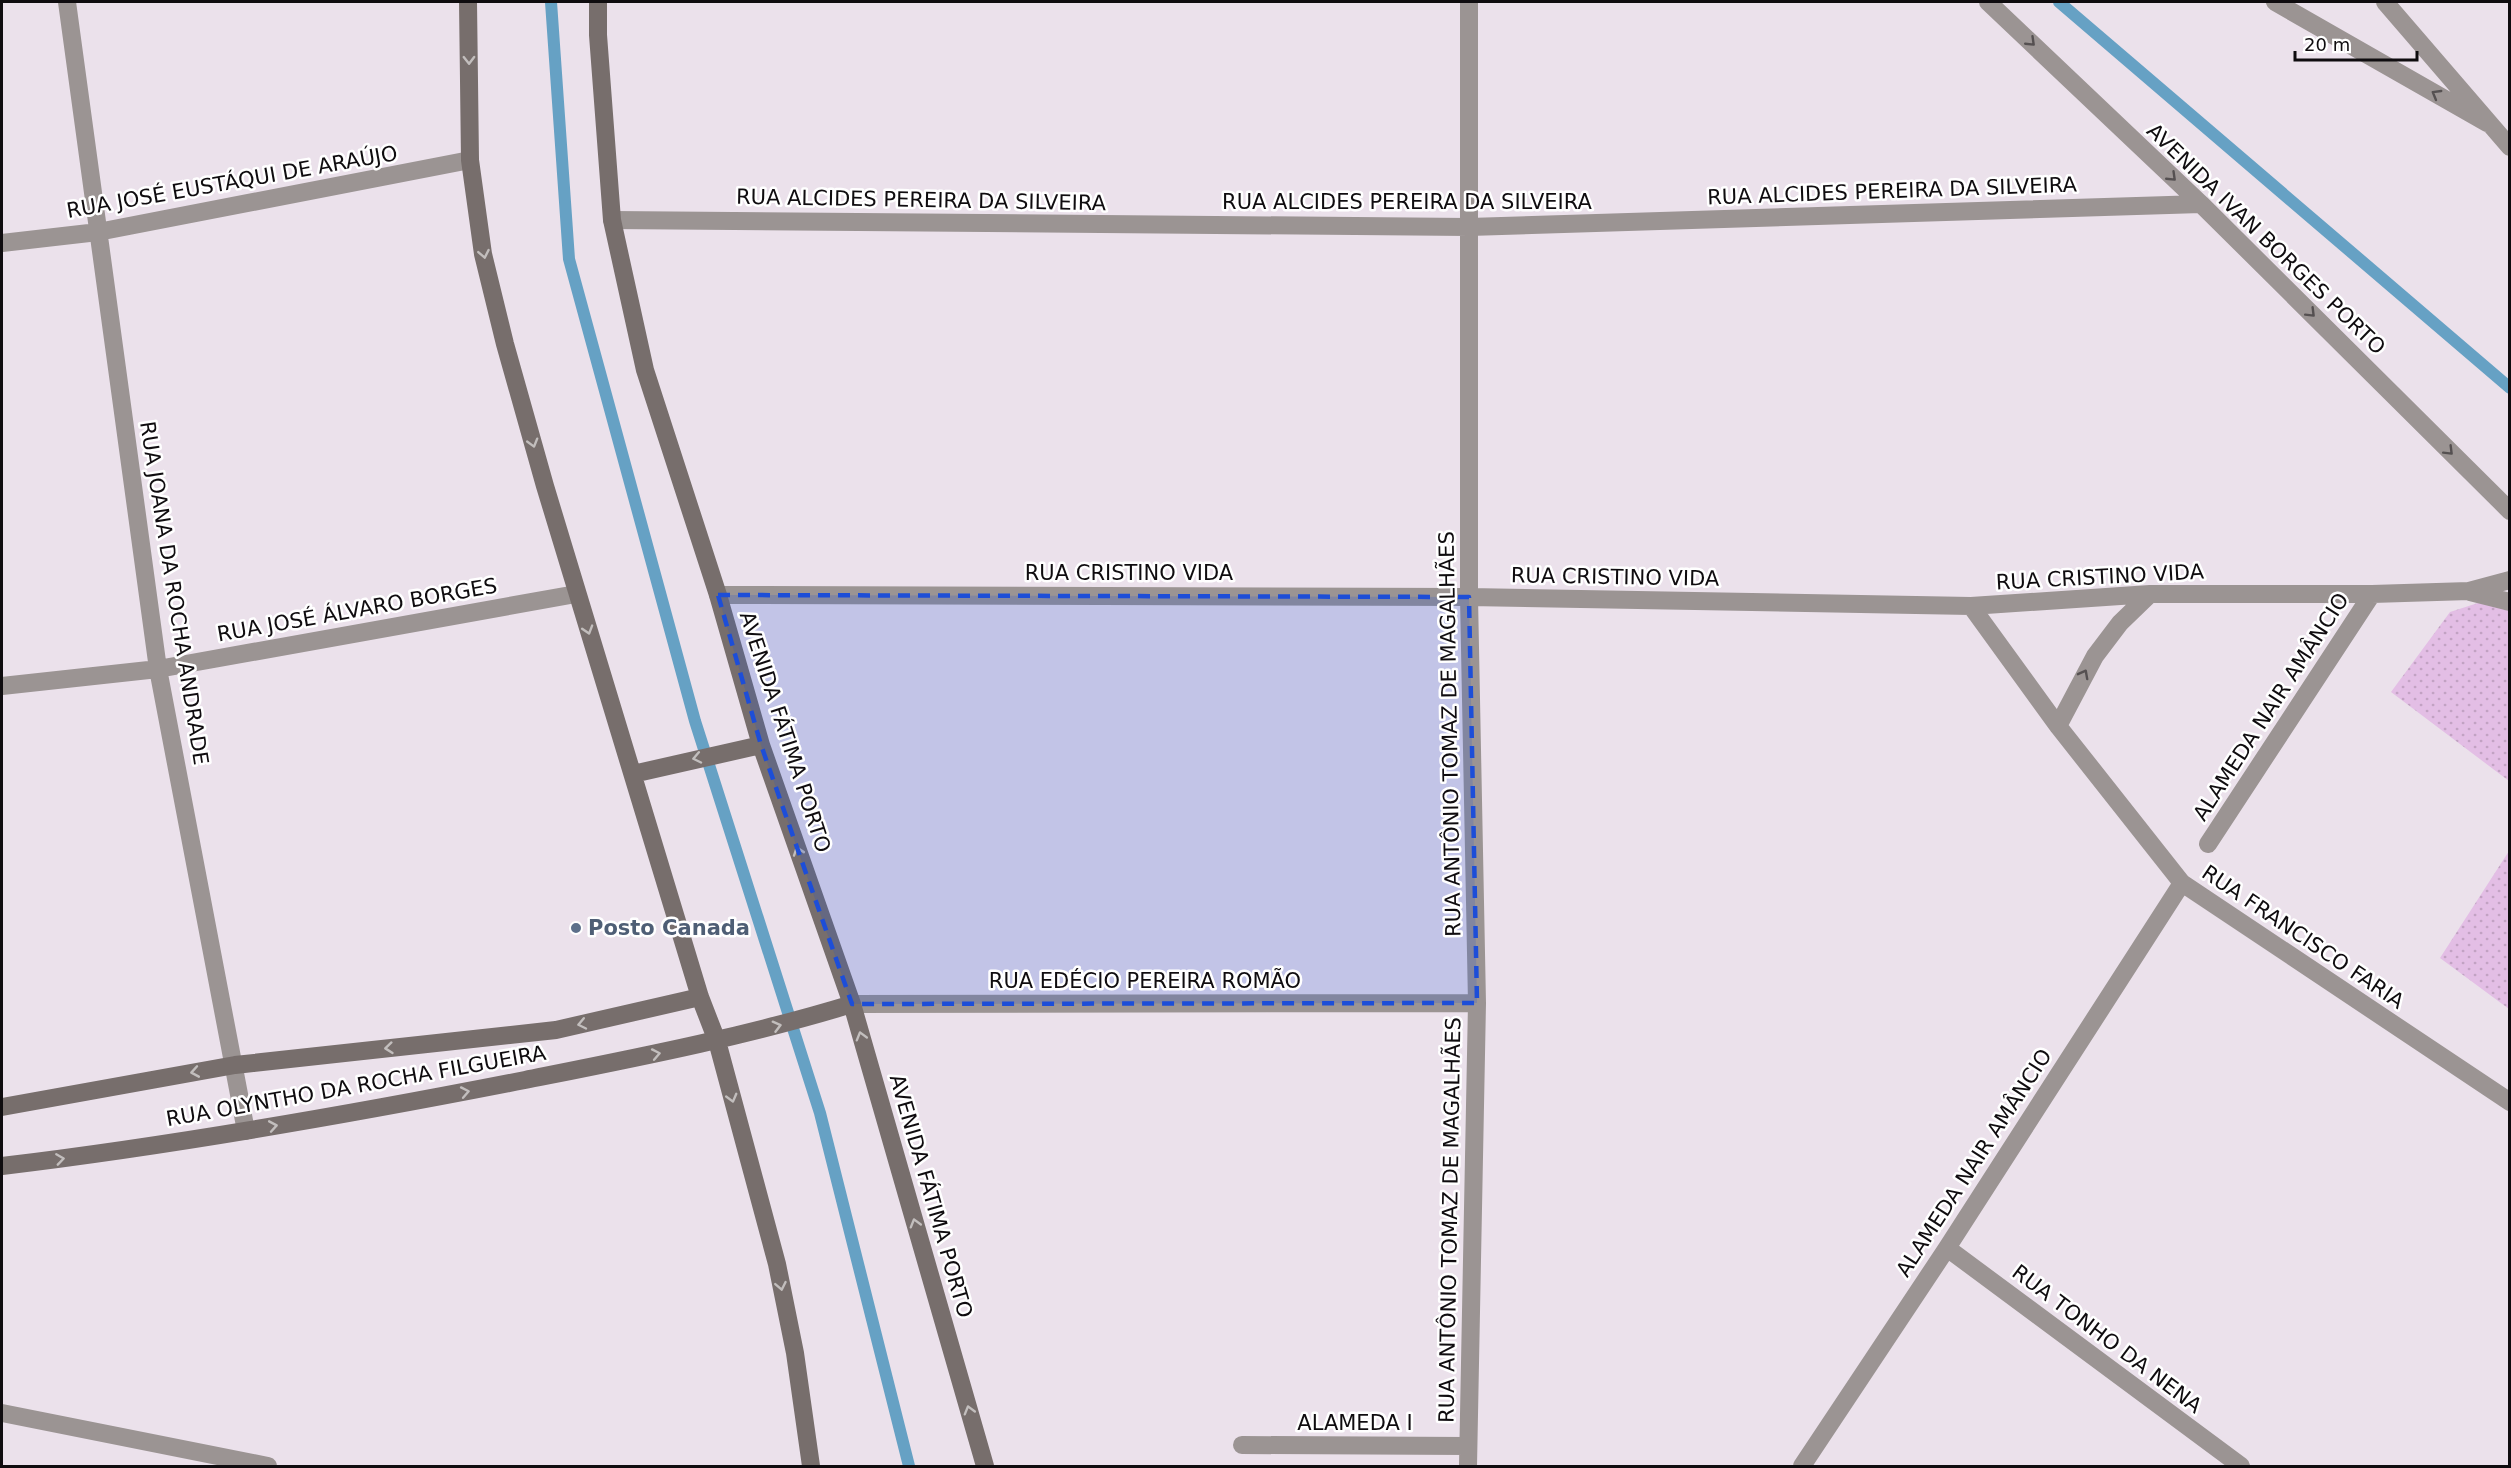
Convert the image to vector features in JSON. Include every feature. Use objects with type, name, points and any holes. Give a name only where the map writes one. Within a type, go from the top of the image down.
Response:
[{"type":"main road","points":[[468,2],[470,160],[483,254],[505,344],[576,594],[700,997],[717,1041],[777,1264],[795,1353],[811,1467]]},
{"type":"main road","name":"AVENIDA FÁTIMA PORTO","points":[[598,2],[598,35],[612,220],[645,370],[718,595],[761,745],[852,1004],[985,1467]]},
{"type":"main road","points":[[633,774],[761,745]]},
{"type":"main road","name":"RUA OLYNTHO DA ROCHA FILGUEIRA","points":[[2,1107],[235,1065],[556,1030],[700,997]]},
{"type":"main road","name":"RUA EDÉCIO PEREIRA ROMÃO","points":[[739,1036],[852,1004]]},
{"type":"main road","name":"RUA OLYNTHO DA ROCHA FILGUEIRA","points":[[2,1166],[246,1131],[436,1098],[739,1036]]},
{"type":"street","name":"RUA JOANA DA ROCHA ANDRADE","points":[[68,2],[158,669],[246,1131]]},
{"type":"street","name":"RUA ANTÔNIO TOMAZ DE MAGALHÃES","points":[[1468,1467],[1476,1003],[1469,597],[1469,2]]},
{"type":"street","name":"AVENIDA IVAN BORGES PORTO","points":[[1988,2],[2201,204],[2510,511]]},
{"type":"street","points":[[2275,2],[2487,123]]},
{"type":"street","points":[[2385,2],[2510,147]]},
{"type":"street","name":"RUA JOSÉ EUSTÁQUI DE ARAÚJO","points":[[2,243],[98,232],[470,160]]},
{"type":"street","name":"RUA ALCIDES PEREIRA DA SILVEIRA","points":[[612,220],[1469,227],[2201,204]]},
{"type":"street","name":"RUA CRISTINO VIDA","points":[[718,595],[1469,597],[1971,606],[2150,594],[2372,594],[2469,591],[2510,580]]},
{"type":"street","points":[[2469,591],[2510,602]]},
{"type":"street","name":"RUA JOSÉ ÁLVARO BORGES","points":[[2,686],[158,669],[576,594]]},
{"type":"street","points":[[2058,726],[2091,663],[2120,623],[2150,594]]},
{"type":"street","name":"ALAMEDA NAIR AMÂNCIO","points":[[2208,844],[2372,594]]},
{"type":"street","name":"RUA FRANCISCO FARIA","points":[[1971,606],[2058,726],[2182,883],[2510,1102]]},
{"type":"street","name":"ALAMEDA NAIR AMÂNCIO","points":[[1802,1467],[1947,1248],[2182,883]]},
{"type":"street","name":"RUA EDÉCIO PEREIRA ROMÃO","points":[[852,1004],[1476,1003]]},
{"type":"street","name":"RUA TONHO DA NENA","points":[[1947,1248],[2241,1467]]},
{"type":"street","points":[[2,1413],[268,1467]]},
{"type":"street","name":"ALAMEDA I","points":[[1242,1445],[1468,1446]]},
{"type":"highlighted area","points":[[718,595],[1469,597],[1477,1003],[852,1004],[761,745]]},
{"type":"shaded area","points":[[2509,593],[2509,781],[2391,692],[2450,612]]},
{"type":"shaded area","points":[[2509,851],[2510,1009],[2440,958]]},
{"type":"waterway","points":[[551,2],[569,259],[695,721],[820,1113],[909,1466]]},
{"type":"waterway","points":[[2059,2],[2510,388]]},
{"type":"place","name":"Posto Canada","points":[[576,928]]}]
